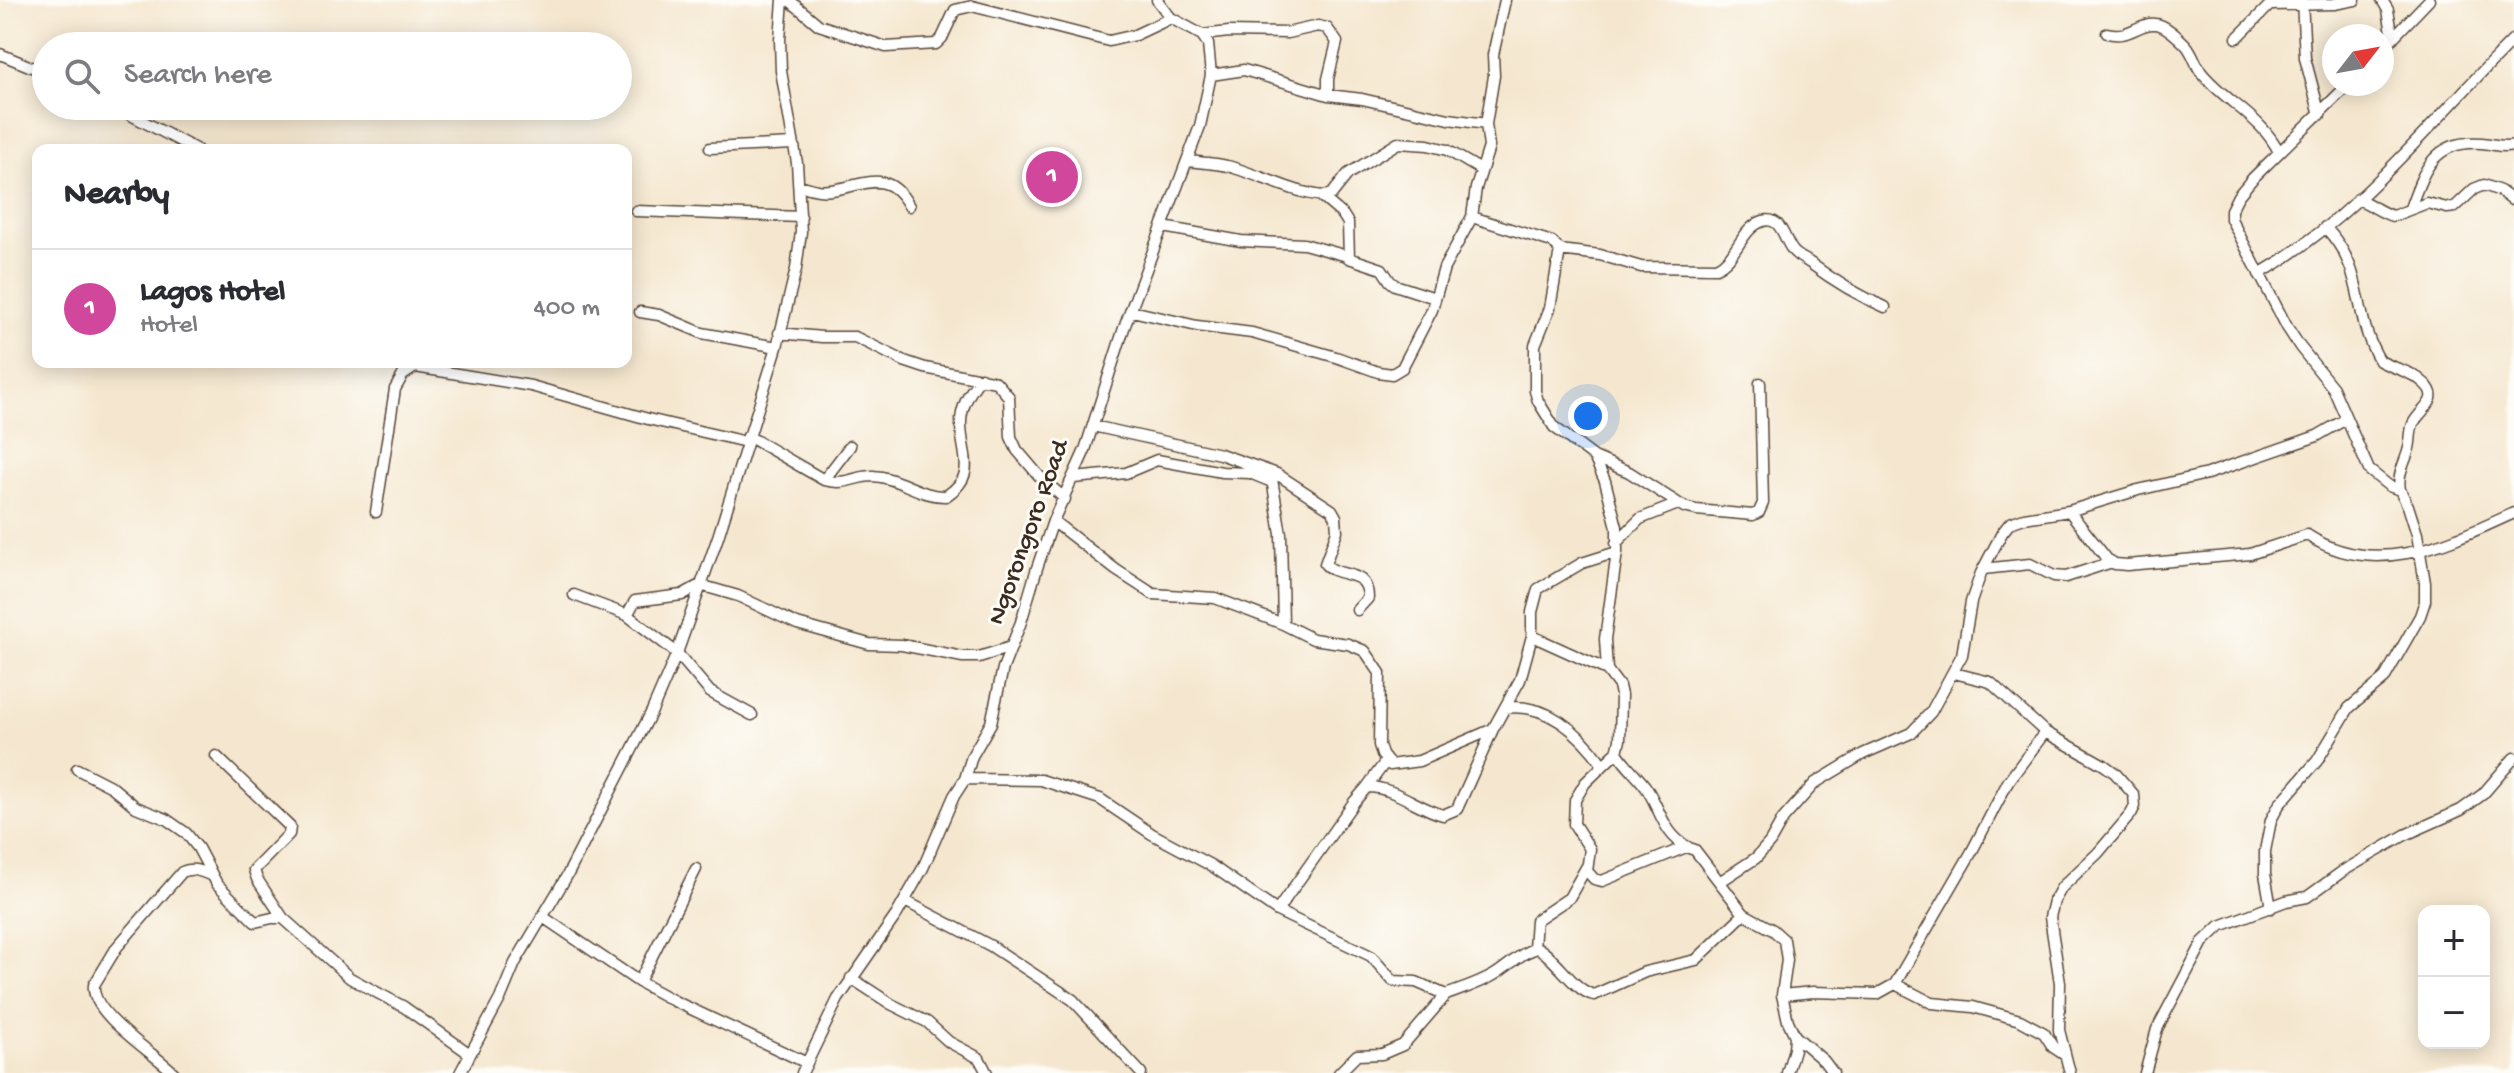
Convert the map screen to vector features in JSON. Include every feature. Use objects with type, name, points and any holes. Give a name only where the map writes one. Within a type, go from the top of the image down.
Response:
[{"type":"street","points":[[460,1073],[500,999],[515,963],[568,874],[652,711],[677,653],[718,537],[777,347],[796,269],[801,217],[781,71],[780,40],[786,0],[819,25],[886,47],[936,44],[955,10],[972,6],[1109,41],[1135,35],[1171,18]]},
{"type":"street","points":[[1157,0],[1171,18],[1202,35],[1287,33],[1318,26],[1327,28],[1337,42],[1328,79],[1328,95]]},
{"type":"street","points":[[1132,311],[1197,326],[1252,333],[1378,372],[1392,374],[1402,368],[1432,310],[1444,268],[1472,217],[1489,147],[1486,124],[1494,76],[1493,55],[1505,0]]},
{"type":"street","points":[[2237,38],[2270,5],[2302,1],[2334,4],[2355,0]]},
{"type":"street","points":[[2382,0],[2390,24]]},
{"type":"street","points":[[2394,37],[2429,0]]},
{"type":"street","points":[[2302,1],[2305,58],[2320,115]]},
{"type":"street","points":[[2107,33],[2131,32],[2149,24],[2162,26],[2191,51],[2200,70],[2217,88],[2272,138],[2279,152]]},
{"type":"street","name":"Ngorongoro Road","points":[[804,1068],[823,1024],[905,901],[923,868],[996,709],[998,685],[1053,521],[1074,478],[1167,210],[1189,161],[1200,126],[1211,75],[1210,51],[1202,35]]},
{"type":"street","points":[[2259,274],[2292,255],[2387,173],[2514,39]]},
{"type":"street","points":[[0,54],[32,67]]},
{"type":"street","points":[[1211,75],[1244,70],[1328,95],[1486,124]]},
{"type":"street","points":[[2338,96],[2245,187],[2231,210],[2234,228],[2268,295],[2300,347],[2333,388],[2369,470],[2389,486],[2400,490]]},
{"type":"street","points":[[140,120],[186,144]]},
{"type":"street","points":[[1322,197],[1337,190],[1357,167],[1398,143],[1447,150],[1481,170]]},
{"type":"street","points":[[710,148],[793,144]]},
{"type":"street","points":[[2410,208],[2423,175],[2438,153],[2463,144],[2514,145]]},
{"type":"street","points":[[1189,161],[1227,166],[1322,197],[1348,223],[1347,256]]},
{"type":"street","points":[[799,185],[826,191],[877,181],[899,191],[909,206]]},
{"type":"street","points":[[2357,199],[2393,216],[2427,203],[2455,207],[2474,189],[2484,185],[2512,200]]},
{"type":"street","points":[[636,211],[801,217]]},
{"type":"street","points":[[1472,217],[1552,242],[1560,250],[1600,255],[1641,267],[1716,268],[1724,265],[1753,226],[1766,220],[1772,221],[1795,254],[1845,289],[1885,307]]},
{"type":"street","points":[[1163,227],[1241,241],[1304,244],[1382,269],[1395,285],[1435,298]]},
{"type":"street","points":[[2271,908],[2265,874],[2265,851],[2271,820],[2279,805],[2327,747],[2349,708],[2384,679],[2413,628],[2426,592],[2408,506],[2398,478],[2413,426],[2430,404],[2431,392],[2420,379],[2380,361],[2365,331],[2362,302],[2352,266],[2336,238],[2325,227]]},
{"type":"street","points":[[1560,250],[1550,308],[1535,345],[1535,391],[1554,427],[1594,457],[1647,481],[1678,504],[1696,510],[1753,515],[1762,508],[1760,383]]},
{"type":"street","points":[[640,312],[659,315],[702,333],[777,347]]},
{"type":"street","points":[[779,333],[855,337],[925,368],[996,382],[1009,397],[1011,437],[1017,450],[1040,477],[1065,499]]},
{"type":"street","points":[[376,512],[395,389],[409,368]]},
{"type":"street","points":[[429,368],[531,386],[648,419],[747,439],[824,480],[838,484],[874,476],[920,492],[946,496],[963,480],[967,459],[962,415],[970,391],[981,378]]},
{"type":"street","points":[[1721,881],[1756,858],[1770,842],[1783,819],[1815,783],[1863,754],[1899,740],[1920,725],[1931,712],[1954,673],[1966,642],[1971,602],[1983,569],[2010,523],[2033,515],[2069,511],[2138,490],[2207,474],[2317,436],[2346,419]]},
{"type":"street","points":[[1093,426],[1220,454],[1272,476],[1332,510],[1337,531],[1325,564],[1333,571],[1360,579],[1366,586],[1368,598],[1357,610]]},
{"type":"street","points":[[824,480],[850,446]]},
{"type":"street","points":[[1594,457],[1611,500],[1617,527],[1605,639],[1607,670]]},
{"type":"street","points":[[1074,478],[1126,473],[1157,460],[1222,472],[1272,476]]},
{"type":"street","points":[[1272,476],[1281,534],[1283,624]]},
{"type":"street","points":[[1367,787],[1382,787],[1443,815],[1453,812],[1460,805],[1493,729],[1520,680],[1532,636],[1532,612],[1538,589],[1582,563],[1616,548],[1640,519],[1678,504]]},
{"type":"street","points":[[2069,511],[2112,562]]},
{"type":"street","points":[[1983,569],[2030,564],[2054,576],[2066,577],[2112,562],[2127,565],[2233,557],[2307,535],[2322,545],[2359,556],[2419,552],[2455,540],[2514,513]]},
{"type":"street","points":[[1053,521],[1153,594],[1215,598],[1313,639],[1356,646],[1365,651],[1380,673],[1379,745],[1386,761],[1396,765],[1419,761],[1493,729]]},
{"type":"street","points":[[627,615],[635,601],[682,595],[700,585],[738,596],[797,624],[869,644],[902,645],[963,657],[979,657],[1011,647]]},
{"type":"street","points":[[574,595],[627,615],[677,653],[710,692],[752,715]]},
{"type":"street","points":[[1532,636],[1607,670],[1619,686],[1617,752],[1647,789],[1677,840],[1699,853],[1744,914],[1773,930],[1784,941],[1787,960],[1782,995],[1788,1021],[1795,1036],[1833,1073]]},
{"type":"street","points":[[1954,673],[1990,682],[2045,732],[2115,773],[2135,800],[2131,814],[2116,834],[2082,871],[2062,887],[2054,901],[2050,930],[2060,983],[2059,1030],[2070,1073]]},
{"type":"street","points":[[1505,708],[1530,708],[1557,719],[1586,742],[1603,765]]},
{"type":"street","points":[[1782,995],[1813,992],[1877,994],[1895,984],[2008,782],[2045,732]]},
{"type":"street","points":[[1534,948],[1536,920],[1569,898],[1591,854],[1577,830],[1573,807],[1578,793],[1617,752]]},
{"type":"street","points":[[216,756],[290,827],[289,834],[254,870],[283,918],[350,978],[368,990],[390,998],[470,1054]]},
{"type":"street","points":[[2145,1073],[2157,1029],[2203,942],[2220,926],[2307,897],[2343,871],[2405,835],[2461,810],[2483,794],[2514,758]]},
{"type":"street","points":[[1277,911],[1386,761]]},
{"type":"street","points":[[77,769],[112,787],[136,807],[166,819],[186,833],[205,859],[210,875],[255,922],[283,918]]},
{"type":"street","points":[[965,779],[1041,780],[1100,799],[1152,834],[1212,866],[1277,911],[1371,956],[1393,981],[1416,982],[1446,995]]},
{"type":"street","points":[[1587,866],[1589,874],[1602,881],[1688,847]]},
{"type":"street","points":[[174,1073],[133,1041],[101,1006],[93,992],[94,985],[117,947],[182,872],[188,869],[210,875]]},
{"type":"street","points":[[639,982],[696,869]]},
{"type":"street","points":[[905,901],[991,946],[1073,1000],[1141,1073]]},
{"type":"street","points":[[1534,948],[1546,953],[1584,992],[1594,995],[1645,972],[1696,960],[1744,914]]},
{"type":"street","points":[[543,917],[639,982],[804,1068]]},
{"type":"street","points":[[1339,1073],[1357,1055],[1382,1054],[1403,1045],[1446,995],[1489,978],[1534,948]]},
{"type":"street","points":[[851,978],[891,1004],[927,1022],[949,1042],[979,1058],[987,1073]]},
{"type":"street","points":[[1895,984],[1932,1003],[1973,1007],[2020,1020],[2044,1033],[2053,1047],[2065,1055]]},
{"type":"street","points":[[1787,1073],[1795,1036]]},
{"type":"place","name":"Lagos Hotel","points":[[1052,177]]}]
